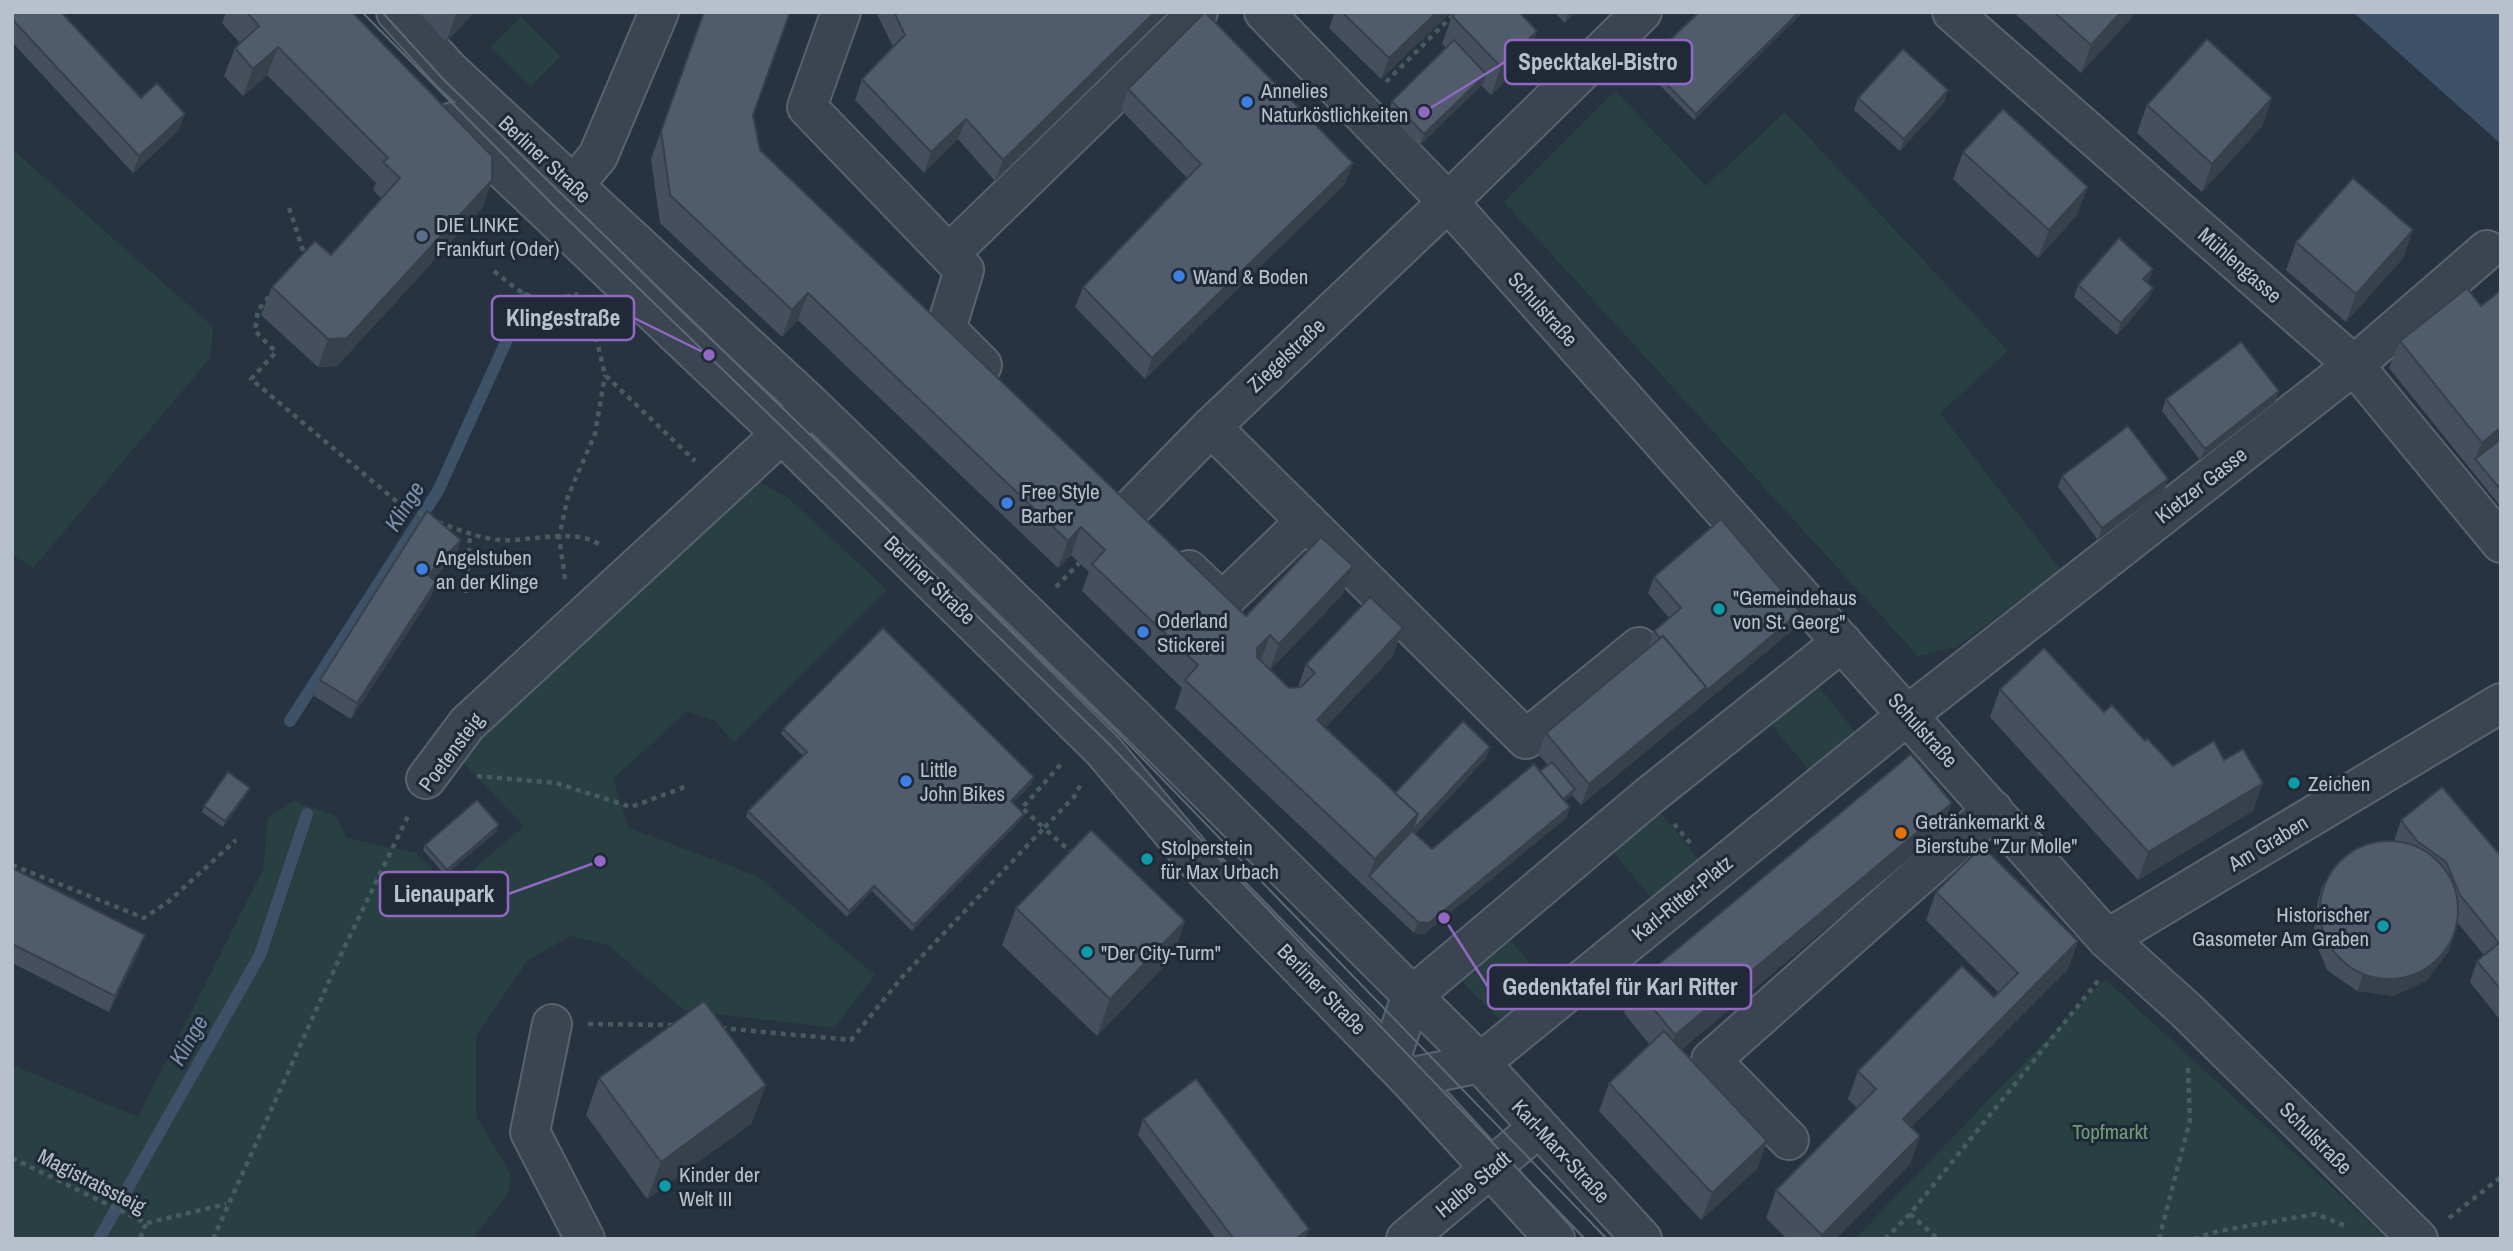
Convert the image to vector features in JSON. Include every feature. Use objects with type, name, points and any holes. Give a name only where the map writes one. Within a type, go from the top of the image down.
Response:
[{"type":"street","name":"Berliner Straße","points":[[396,12],[562,199],[783,435],[1103,750],[1193,857],[1399,1069],[1491,1171]]},
{"type":"street","points":[[562,199],[598,156],[659,12]]},
{"type":"street","points":[[841,12],[807,107],[964,270],[946,329],[1004,387]]},
{"type":"street","points":[[949,254],[1198,12]]},
{"type":"street","points":[[1264,12],[1448,202]]},
{"type":"street","name":"Ziegelstraße","points":[[1128,512],[1211,427],[1448,202],[1642,12]]},
{"type":"street","name":"Mühlengasse","points":[[1952,12],[2354,365],[2501,543]]},
{"type":"street","name":"Berliner Straße","points":[[429,99],[562,199],[812,406],[1304,887],[1479,1063]]},
{"type":"street","name":"Schulstraße","points":[[1448,202],[2115,945],[2430,1231]]},
{"type":"street","name":"Kietzer Gasse","points":[[1909,714],[2354,365],[2487,250]]},
{"type":"street","name":"Poetensteig","points":[[426,779],[467,724],[812,406]]},
{"type":"street","points":[[1211,427],[1526,739],[1639,646]]},
{"type":"street","points":[[1100,483],[1222,602],[1306,521]]},
{"type":"street","points":[[1399,1069],[1411,997],[1649,796],[1842,642]]},
{"type":"street","name":"Am Graben","points":[[2115,945],[2501,703]]},
{"type":"street","name":"Karl-Ritter-Platz","points":[[1399,1069],[1479,1063],[1909,714]]},
{"type":"street","points":[[1789,1140],[1711,1060],[1993,810]]},
{"type":"street","points":[[552,1024],[530,1132],[582,1238]]},
{"type":"street","name":"Karl-Marx-Straße","points":[[1479,1063],[1642,1239]]},
{"type":"street","name":"Halbe Stadt","points":[[1406,1239],[1491,1171],[1538,1128]]},
{"type":"street","points":[[1491,1171],[1555,1239]]},
{"type":"path","points":[[1358,110],[1457,12]]},
{"type":"path","points":[[289,208],[306,255],[298,264]]},
{"type":"path","points":[[494,271],[517,290],[545,302],[585,292]]},
{"type":"path","points":[[274,291],[258,310],[255,331],[276,352],[251,379],[402,506],[470,535],[502,540],[559,537],[595,541],[633,572]]},
{"type":"path","points":[[584,618],[565,579],[559,537],[568,496],[594,434],[605,375],[588,304]]},
{"type":"path","points":[[605,375],[689,459],[734,480]]},
{"type":"path","points":[[466,593],[470,535]]},
{"type":"path","points":[[1028,616],[1083,559]]},
{"type":"path","points":[[1066,758],[1022,808],[1080,861]]},
{"type":"path","points":[[426,779],[484,775],[556,783],[631,807],[685,788]]},
{"type":"path","name":"Poetensteig","points":[[212,1239],[344,948],[426,779]]},
{"type":"path","points":[[1649,796],[1714,872]]},
{"type":"path","points":[[709,1027],[851,1040],[903,976],[1074,797]]},
{"type":"path","points":[[12,865],[144,918],[167,902],[236,840]]},
{"type":"path","points":[[1885,1239],[1910,1214],[2115,945]]},
{"type":"path","points":[[2159,1239],[2190,1119],[2186,1010]]},
{"type":"path","points":[[552,1024],[683,1025]]},
{"type":"path","name":"Magistratssteig","points":[[12,1158],[146,1223],[140,1239]]},
{"type":"path","points":[[2430,1231],[2501,1177]]},
{"type":"path","points":[[146,1223],[227,1204]]},
{"type":"path","points":[[1910,1214],[1938,1239]]},
{"type":"path","points":[[2194,1239],[2219,1231],[2316,1214],[2352,1229]]},
{"type":"green space","points":[[521,17],[561,56],[531,86],[490,47]]},
{"type":"green space","points":[[1615,91],[1706,186],[1785,112],[2008,351],[1940,413],[2061,570],[1956,647],[1918,656],[1504,202]]},
{"type":"green space","points":[[12,149],[213,327],[210,358],[33,568],[12,554]]},
{"type":"green space","points":[[754,479],[787,497],[887,590],[734,742],[715,721],[687,711],[613,779],[629,828],[757,876],[875,975],[834,1028],[684,1010],[608,945],[570,936],[528,960],[476,1036],[476,1116],[511,1175],[508,1194],[472,1239],[12,1239],[12,1065],[138,1117],[263,870],[268,818],[294,801],[336,816],[347,838],[416,853],[451,889],[524,826],[456,755]]},
{"type":"green space","points":[[1817,684],[1855,732],[1809,770],[1770,723]]},
{"type":"green space","points":[[1661,813],[1699,860],[1652,898],[1613,852]]},
{"type":"green space","points":[[1509,938],[1548,985],[1502,1022],[1460,979]]},
{"type":"green space","name":"Topfmarkt","points":[[2105,979],[2388,1239],[1855,1239]]},
{"type":"water","points":[[2353,12],[2501,12],[2501,144]]},
{"type":"building","points":[[12,12],[61,12],[141,98],[157,83],[185,114],[139,156],[12,19]]},
{"type":"building","points":[[247,12],[352,12],[492,156],[492,180],[347,338],[328,339],[272,287],[315,241],[331,255],[400,178],[383,162],[388,158],[278,47],[253,69],[235,48],[259,26]]},
{"type":"building","points":[[704,12],[790,12],[753,115],[760,150],[1246,616],[1321,537],[1353,566],[1279,644],[1270,635],[1257,648],[1257,657],[1289,688],[1301,687],[1315,673],[1306,664],[1370,597],[1403,628],[1317,720],[1418,814],[1375,859],[1185,680],[1198,665],[1092,564],[1105,550],[1081,527],[1068,541],[808,293],[792,310],[670,195],[661,131]]},
{"type":"building","points":[[894,12],[1155,12],[1003,160],[966,119],[931,152],[862,79],[905,35]]},
{"type":"building","points":[[1205,12],[1353,163],[1152,358],[1083,287],[1201,164],[1128,89]]},
{"type":"building","points":[[1342,12],[1437,12],[1389,58]]},
{"type":"building","points":[[1456,12],[1519,12],[1537,31],[1501,67],[1452,16]]},
{"type":"building","points":[[1699,12],[1799,12],[1696,114],[1646,63]]},
{"type":"building","points":[[2054,12],[2121,12],[2091,45]]},
{"type":"building","points":[[2207,39],[2272,98],[2212,164],[2147,105]]},
{"type":"building","points":[[1454,40],[1486,74],[1424,134],[1392,101]]},
{"type":"building","points":[[1903,49],[1948,90],[1904,139],[1858,98]]},
{"type":"building","points":[[2003,109],[2088,187],[2049,230],[1963,152]]},
{"type":"building","points":[[2353,178],[2413,230],[2356,294],[2296,242]]},
{"type":"building","points":[[2119,238],[2153,269],[2143,279],[2153,288],[2121,323],[2078,285]]},
{"type":"building","points":[[2467,288],[2481,306],[2501,290],[2501,427],[2482,443],[2400,341]]},
{"type":"building","points":[[2241,342],[2279,391],[2205,449],[2166,399]]},
{"type":"building","points":[[2128,426],[2168,479],[2102,528],[2062,476]]},
{"type":"building","points":[[2501,439],[2501,490],[2475,459]]},
{"type":"building","points":[[427,511],[461,540],[428,575],[436,582],[357,703],[320,680]]},
{"type":"building","name":"\"Gemeindehaus von St. Georg\"","points":[[1721,519],[1800,612],[1705,692],[1706,687],[1663,636],[1660,638],[1654,631],[1681,608],[1654,577]]},
{"type":"building","name":"Little John Bikes","points":[[883,628],[1034,777],[1011,801],[1024,814],[914,925],[874,886],[849,911],[748,811],[807,752],[783,729]]},
{"type":"building","points":[[1663,636],[1706,687],[1589,784],[1546,733]]},
{"type":"building","points":[[2044,648],[2104,712],[2112,705],[2145,741],[2147,738],[2173,766],[2214,741],[2224,760],[2243,749],[2263,783],[2148,852],[2000,689]]},
{"type":"building","points":[[1463,721],[1490,747],[1412,831],[1418,814],[1395,793]]},
{"type":"building","points":[[1911,754],[1952,803],[1675,1035],[1634,985]]},
{"type":"building","points":[[1552,762],[1575,789],[1563,799],[1540,771]]},
{"type":"building","points":[[1534,764],[1570,807],[1429,923],[1418,922],[1369,876],[1412,831],[1432,849]]},
{"type":"building","points":[[228,772],[250,788],[225,821],[204,806]]},
{"type":"building","points":[[2442,787],[2501,856],[2501,990],[2477,961],[2499,943],[2460,895],[2446,862],[2417,841],[2401,820]]},
{"type":"building","points":[[477,800],[499,825],[447,870],[425,845]]},
{"type":"building","points":[[1091,830],[1185,921],[1110,999],[1016,908]]},
{"type":"building","name":"Historischer Gasometer Am Graben","points":[[2389,841],[2415,847],[2437,862],[2452,884],[2458,910],[2452,936],[2437,958],[2415,973],[2389,979],[2363,973],[2341,958],[2326,936],[2320,910],[2326,884],[2341,862],[2363,847]]},
{"type":"building","points":[[1982,846],[2078,941],[1903,1119],[1920,1136],[1822,1235],[1776,1190],[1876,1089],[1858,1071],[1962,966],[1994,997],[2018,973],[1936,892]]},
{"type":"building","points":[[12,868],[145,935],[115,996],[12,944]]},
{"type":"building","points":[[704,1001],[766,1085],[661,1162],[599,1078]]},
{"type":"building","points":[[1664,1031],[1767,1141],[1712,1193],[1609,1083]]},
{"type":"building","points":[[1196,1079],[1309,1229],[1295,1239],[1234,1239],[1143,1119]]},
{"type":"waterway","name":"Klinge","points":[[290,721],[438,491],[526,298]]},
{"type":"waterway","name":"Klinge","points":[[99,1239],[260,955],[307,814]]},
{"type":"tram line","points":[[362,12],[555,207],[1108,743],[1585,1239]]},
{"type":"tram line","points":[[382,12],[444,80],[1118,733],[1607,1239]]},
{"type":"place","name":"Annelies Naturköstlichkeiten","points":[[1247,102]]},
{"type":"place","name":"Specktakel-Bistro","points":[[1424,112]]},
{"type":"place","name":"DIE LINKE Frankfurt (Oder)","points":[[422,236]]},
{"type":"place","name":"Wand & Boden","points":[[1179,276]]},
{"type":"place","name":"Klingestraße","points":[[709,355]]},
{"type":"place","name":"Free Style Barber","points":[[1007,503]]},
{"type":"place","name":"Angelstuben an der Klinge","points":[[422,569]]},
{"type":"place","name":"\"Gemeindehaus von St. Georg\"","points":[[1719,609]]},
{"type":"place","name":"Oderland Stickerei","points":[[1143,632]]},
{"type":"place","name":"Little John Bikes","points":[[906,781]]},
{"type":"place","name":"Zeichen","points":[[2294,783]]},
{"type":"place","name":"Getränkemarkt & Bierstube \"Zur Molle\"","points":[[1901,833]]},
{"type":"place","name":"Stolperstein für Max Urbach","points":[[1147,859]]},
{"type":"place","name":"Lienaupark","points":[[600,861]]},
{"type":"place","name":"Gedenktafel für Karl Ritter","points":[[1444,918]]},
{"type":"place","name":"Historischer Gasometer Am Graben","points":[[2383,926]]},
{"type":"place","name":"\"Der City-Turm\"","points":[[1087,952]]},
{"type":"place","name":"Kinder der Welt III","points":[[665,1186]]}]
